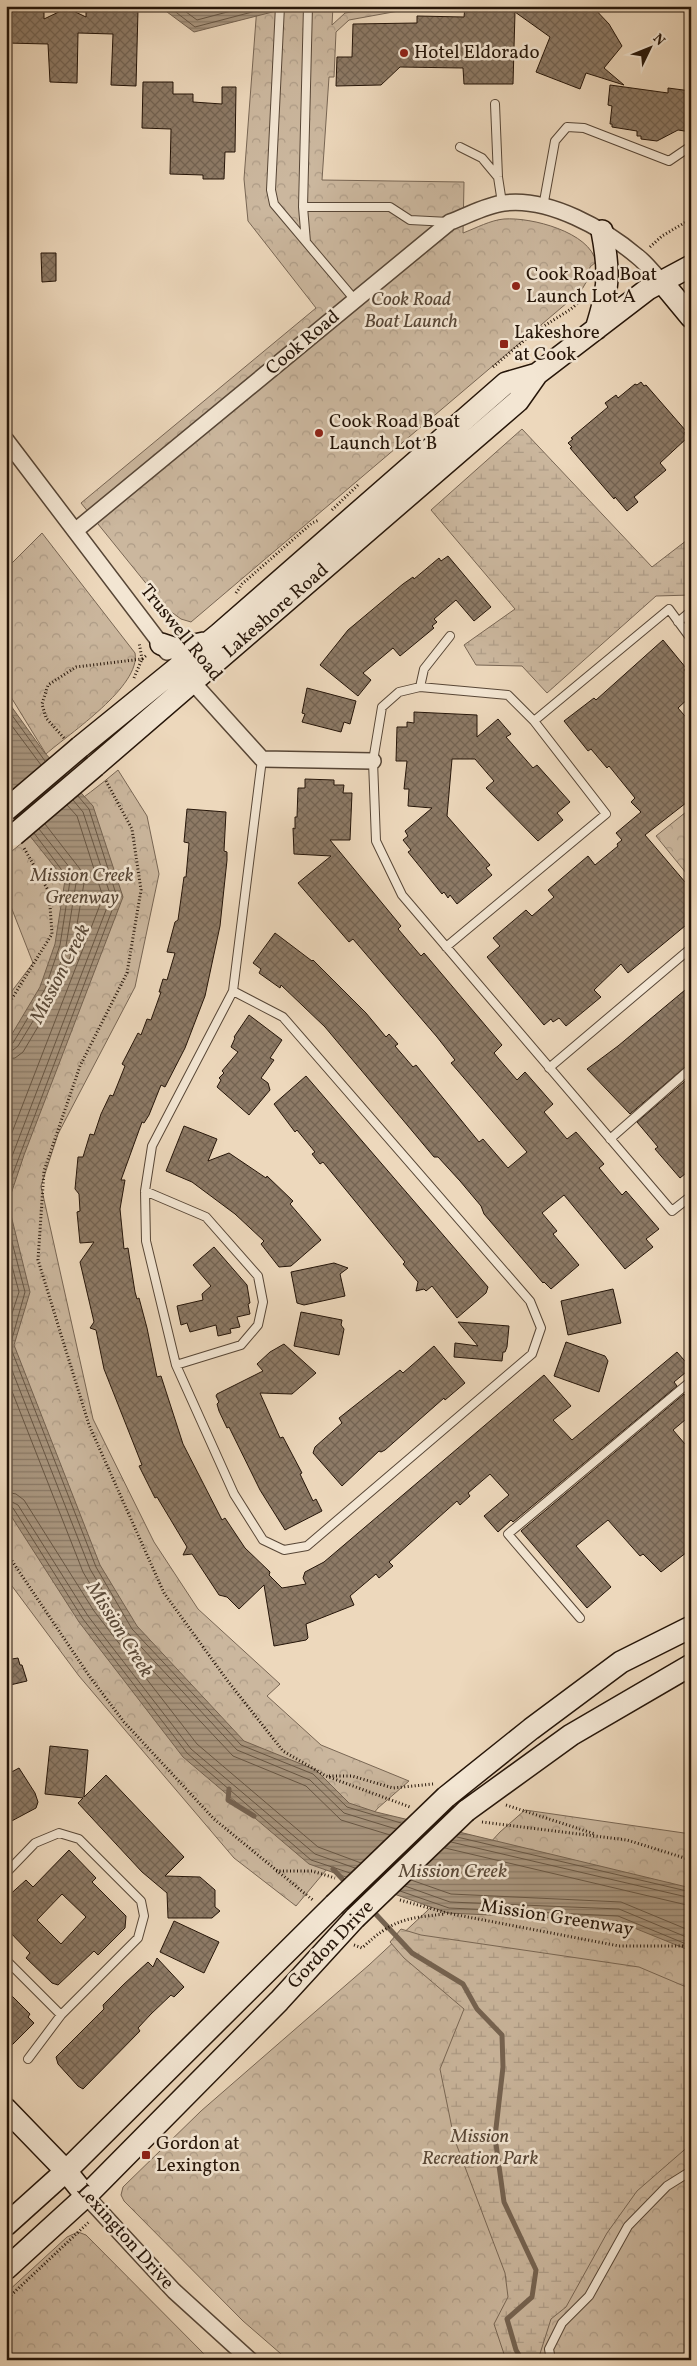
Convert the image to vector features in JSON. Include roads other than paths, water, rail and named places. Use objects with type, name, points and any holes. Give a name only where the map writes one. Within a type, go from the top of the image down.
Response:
[{"type":"main road","points":[[596,328],[608,287],[608,271],[602,231]]},
{"type":"main road","name":"Lakeshore Road","points":[[10,838],[97,771],[193,683],[518,401],[537,374],[648,289],[691,266]]},
{"type":"main road","name":"Cook Road","points":[[662,282],[691,318]]},
{"type":"main road","name":"Lakeshore Road","points":[[6,810],[73,743],[212,640],[308,554],[506,383],[537,374]]},
{"type":"main road","points":[[308,554],[322,572]]},
{"type":"main road","points":[[161,644],[176,649],[196,646],[212,640]]},
{"type":"main road","name":"Gordon Drive","points":[[6,2226],[66,2171],[329,1910],[450,1794],[531,1729],[621,1662],[691,1627]]},
{"type":"main road","name":"Gordon Drive","points":[[6,2269],[86,2196],[279,2001],[355,1918],[472,1816],[571,1735],[691,1665]]},
{"type":"main road","name":"Lexington Drive","points":[[6,2109],[66,2171],[86,2196]]},
{"type":"street","name":"Cook Road","points":[[75,531],[450,222],[502,203],[520,202],[544,207],[575,216],[602,231],[639,257],[662,282]]},
{"type":"street","name":"Truswell Road","points":[[6,440],[178,666],[262,759]]},
{"type":"street","points":[[262,759],[373,761]]},
{"type":"street","name":"Lexington Drive","points":[[86,2196],[174,2291],[250,2360]]},
{"type":"lane","points":[[280,6],[271,190],[274,204],[355,300]]},
{"type":"lane","points":[[306,242],[303,207],[308,6]]},
{"type":"lane","points":[[495,104],[498,177],[502,203]]},
{"type":"lane","points":[[544,207],[555,142],[567,127],[584,128],[669,161],[691,146]]},
{"type":"lane","points":[[460,147],[482,158],[498,177]]},
{"type":"lane","points":[[303,207],[390,207],[410,220],[450,222]]},
{"type":"lane","points":[[534,721],[669,610],[691,639]]},
{"type":"lane","points":[[678,622],[691,612]]},
{"type":"lane","points":[[420,687],[424,670],[450,636]]},
{"type":"lane","points":[[446,947],[606,814],[534,721],[508,696],[420,687],[399,692],[382,707],[373,761],[376,841],[402,895],[446,947],[550,1068],[610,1139],[672,1211],[691,1196]]},
{"type":"lane","points":[[233,991],[283,1017],[530,1301],[541,1328],[532,1354],[307,1546],[284,1550],[263,1540],[234,1494],[176,1365],[146,1241],[145,1191],[152,1146],[233,991],[262,759]]},
{"type":"lane","points":[[550,1068],[691,948]]},
{"type":"lane","points":[[610,1139],[691,1068]]},
{"type":"lane","points":[[145,1191],[206,1217],[258,1276],[263,1302],[258,1325],[241,1345],[176,1365]]},
{"type":"lane","points":[[580,1618],[508,1534],[691,1381]]},
{"type":"lane","points":[[6,1873],[35,1843],[59,1834],[79,1839],[141,1900],[144,1916],[138,1938],[61,2015],[28,2059]]},
{"type":"lane","points":[[6,1960],[61,2015]]},
{"type":"lane","points":[[551,2360],[549,2349],[562,2323],[589,2296],[628,2226],[667,2186],[691,2171]]},
{"type":"water","points":[[159,6],[296,6],[194,32]]},
{"type":"water","name":"Mission Creek","points":[[6,699],[44,752],[93,806],[123,897],[24,1155],[8,1203],[30,1292],[14,1345],[100,1565],[137,1626],[244,1741],[316,1770],[349,1803],[376,1812],[691,1888],[691,1951],[617,1921],[448,1913],[309,1864],[183,1757],[79,1622],[6,1508],[6,1044],[40,987],[55,944],[65,880],[6,806]]},
{"type":"waterway","points":[[229,1789],[228,1800],[254,1816]]},
{"type":"waterway","points":[[333,1869],[348,1885]]},
{"type":"waterway","points":[[371,1909],[412,1953],[463,1984],[477,2009],[502,2035],[503,2067],[495,2137],[504,2202],[536,2270],[532,2297],[507,2319],[516,2350],[522,2360]]},
{"type":"place","name":"Hotel Eldorado","points":[[404,53]]},
{"type":"place","name":"Cook Road Boat Launch Lot A","points":[[516,286]]},
{"type":"place","name":"Lakeshore at Cook","points":[[504,344]]},
{"type":"place","name":"Cook Road Boat Launch Lot B","points":[[319,433]]},
{"type":"place","name":"Gordon at Lexington","points":[[146,2155]]},
{"type":"park label","name":"Cook Road Boat Launch","points":[[411,311]]},
{"type":"park label","name":"Mission Creek Greenway","points":[[82,887]]},
{"type":"park label","name":"Mission Recreation Park","points":[[480,2148]]}]
